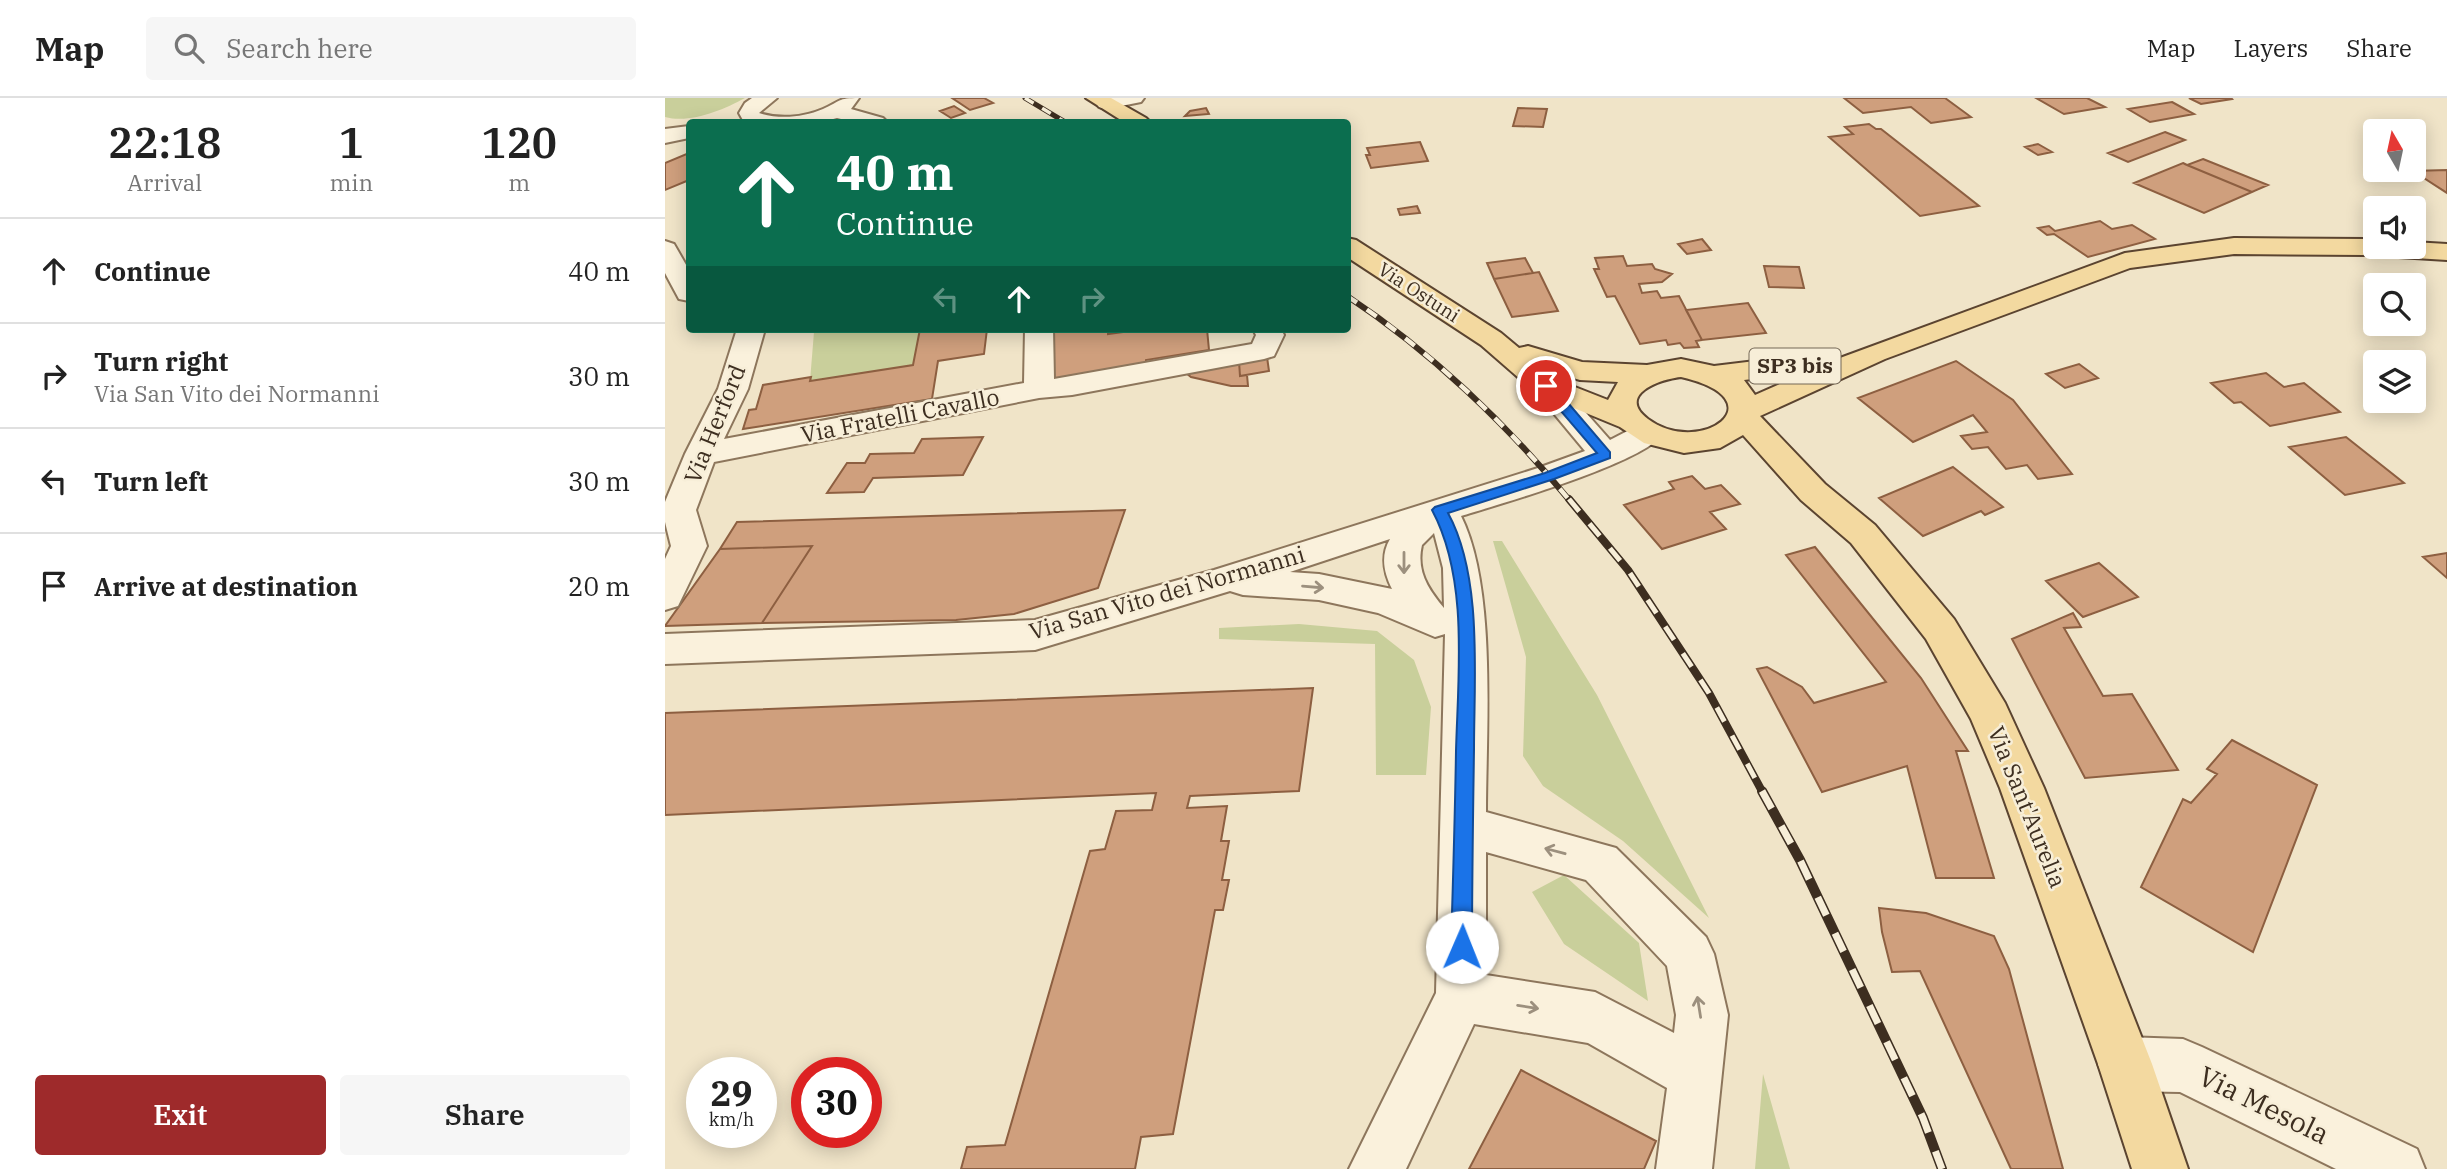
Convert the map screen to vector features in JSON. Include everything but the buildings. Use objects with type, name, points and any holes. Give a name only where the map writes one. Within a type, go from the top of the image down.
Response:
[{"type":"main road","points":[[1101,101],[1134,119]]},
{"type":"main road","name":"SP3 bis","points":[[1745,414],[1875,354],[2125,261],[2234,246],[2365,247],[2447,252]]},
{"type":"main road","name":"Via Ostuni","points":[[1351,248],[1491,339]]},
{"type":"main road","points":[[1491,339],[1544,361],[1580,370],[1648,374],[1681,368],[1726,380],[1741,394],[1745,414],[1813,492]]},
{"type":"main road","points":[[1491,339],[1546,386],[1675,441],[1704,441],[1722,436],[1736,427],[1745,414]]},
{"type":"main road","name":"SP3 bis","points":[[1714,375],[1875,354]]},
{"type":"main road","points":[[1639,426],[1622,402],[1629,386],[1648,374]]},
{"type":"main road","points":[[1704,441],[1750,458],[1813,492]]},
{"type":"main road","name":"Via Sant'Aurelia","points":[[1813,492],[1863,534],[1940,629],[1990,715],[2022,788],[2125,1064],[2160,1169]]},
{"type":"street","points":[[751,119],[749,113],[752,107],[767,98]]},
{"type":"street","points":[[1101,101],[1134,98]]},
{"type":"street","points":[[797,119],[841,105],[870,119]]},
{"type":"street","points":[[665,136],[686,132]]},
{"type":"street","points":[[665,249],[686,307]]},
{"type":"street","name":"Via Herford","points":[[665,596],[689,546],[680,510],[701,454],[733,389],[750,333]]},
{"type":"street","points":[[1039,333],[1039,389]]},
{"type":"street","name":"Via Fratelli Cavallo","points":[[701,454],[1039,389],[1086,383],[1264,350],[1269,333]]},
{"type":"street","points":[[1546,386],[1606,455]]},
{"type":"street","name":"Via San Vito dei Normanni","points":[[665,649],[1035,635],[1220,581],[1550,476],[1606,455],[1639,426]]},
{"type":"street","points":[[1377,1169],[1461,996],[1466,659],[1461,568],[1451,532],[1440,510],[1410,535],[1401,559],[1405,583],[1466,659]]},
{"type":"street","points":[[1220,581],[1319,587],[1385,601],[1432,619]]},
{"type":"street","points":[[1463,827],[1600,863],[1689,954],[1702,1015],[1684,1169]]},
{"type":"street","points":[[1461,996],[1595,1018],[1696,1074]]},
{"type":"street","name":"Via Mesola","points":[[2125,1064],[2183,1066],[2397,1169]]},
{"type":"green space","points":[[665,98],[745,98],[706,115],[675,119],[665,117]]},
{"type":"green space","points":[[814,333],[919,333],[913,365],[810,381]]},
{"type":"green space","points":[[1493,541],[1502,541],[1597,695],[1709,918],[1623,841],[1543,786],[1523,756],[1526,657]]},
{"type":"green space","points":[[1299,624],[1377,631],[1414,660],[1431,707],[1426,775],[1376,775],[1375,644],[1219,639],[1219,628]]},
{"type":"green space","points":[[1564,875],[1639,943],[1648,1001],[1564,944],[1532,892]]},
{"type":"green space","points":[[1763,1074],[1790,1169],[1755,1169]]},
{"type":"railway","points":[[1025,98],[1060,119]]},
{"type":"railway","points":[[1351,299],[1408,340],[1466,390],[1520,444],[1570,501]]},
{"type":"railway","points":[[1569,499],[1628,570],[1709,693],[1763,793]]},
{"type":"railway","points":[[1762,791],[1800,860],[1923,1118],[1942,1169]]},
{"type":"route","points":[[1462,947],[1466,659],[1461,568],[1451,532],[1440,510],[1550,476],[1606,455],[1546,386]]}]
